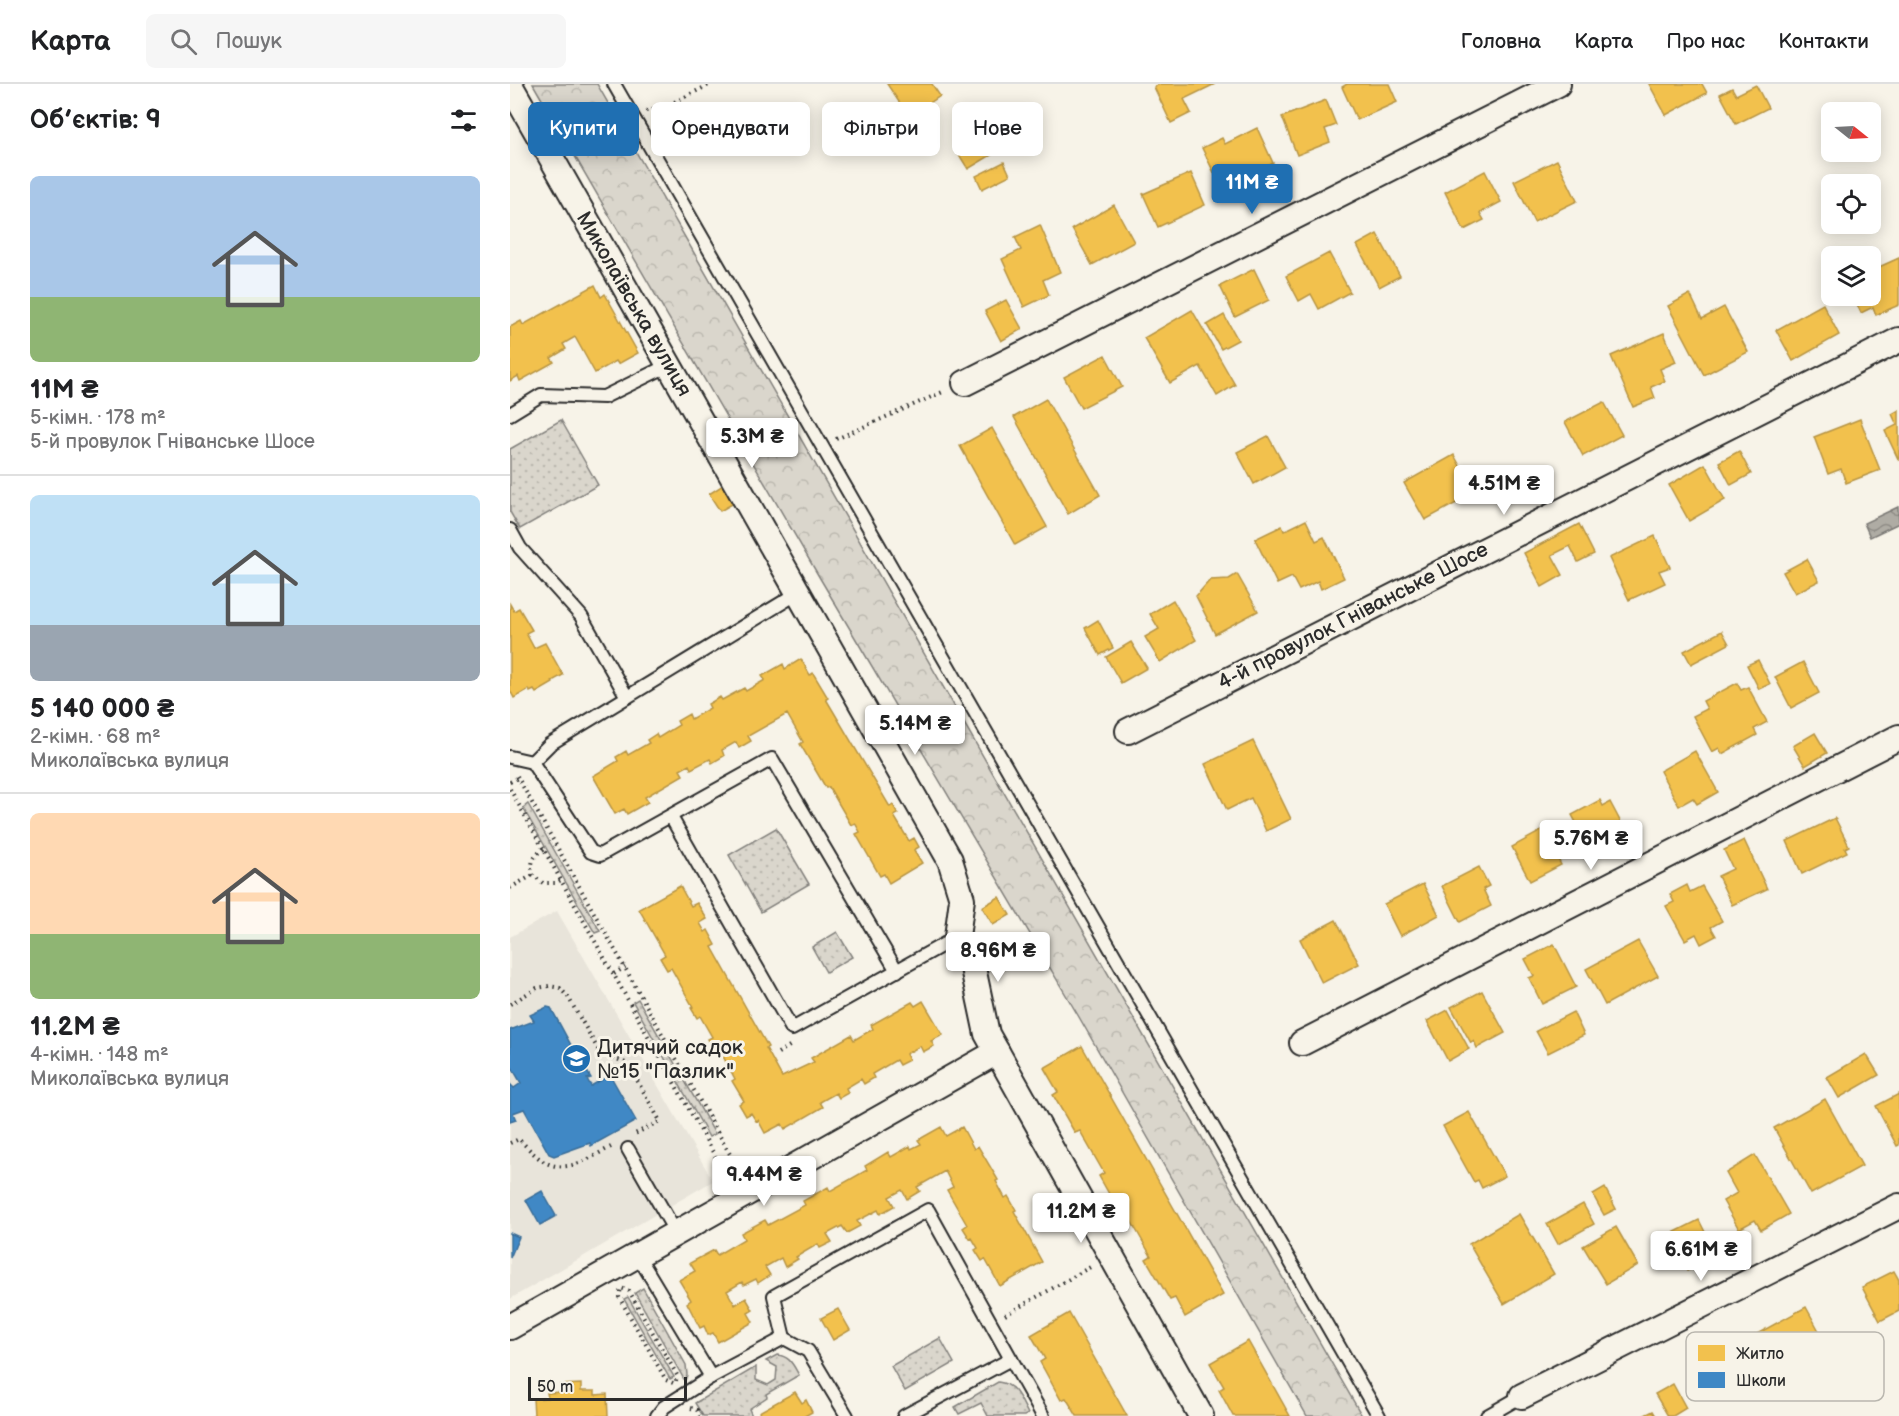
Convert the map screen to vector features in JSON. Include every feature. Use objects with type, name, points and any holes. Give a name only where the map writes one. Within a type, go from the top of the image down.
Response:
[{"type":"street","points":[[964,383],[1558,84]]},
{"type":"street","name":"Миколаївська вулиця","points":[[510,85],[950,860],[962,899],[957,937]]},
{"type":"street","name":"4-й провулок Гніванське Шосе","points":[[1128,731],[1899,340]]},
{"type":"street","points":[[1302,1042],[1899,737]]},
{"type":"street","points":[[957,937],[972,963],[987,1034],[1201,1416]]},
{"type":"street","points":[[510,1327],[997,1052]]},
{"type":"street","points":[[1522,1396],[1899,1206]]},
{"type":"lane","points":[[614,84],[624,102]]},
{"type":"lane","points":[[639,128],[1379,1416]]},
{"type":"lane","points":[[510,414],[541,395],[604,397],[669,365]]},
{"type":"lane","points":[[510,530],[520,548],[581,616],[627,697]]},
{"type":"lane","points":[[532,762],[550,744],[798,593]]},
{"type":"lane","points":[[510,757],[532,762],[591,852],[600,855],[772,759],[897,971]]},
{"type":"lane","points":[[671,817],[792,1029],[957,937]]},
{"type":"lane","points":[[626,1145],[676,1233]]},
{"type":"lane","points":[[848,1416],[808,1351],[784,1338],[774,1296],[928,1210],[1043,1416]]},
{"type":"lane","points":[[637,1254],[711,1377]]},
{"type":"lane","points":[[657,1416],[664,1407],[711,1377],[784,1338]]},
{"type":"lane","points":[[904,1416],[1011,1359]]},
{"type":"lane","points":[[1487,1416],[1522,1396]]},
{"type":"path","points":[[639,112],[662,108],[711,84]]},
{"type":"path","points":[[821,446],[964,383]]},
{"type":"path","points":[[510,782],[518,778],[742,1175],[721,1187]]},
{"type":"path","points":[[510,789],[730,1182]]},
{"type":"path","points":[[544,849],[532,859],[534,875],[543,883],[556,884],[561,880]]},
{"type":"path","points":[[510,888],[534,875]]},
{"type":"path","points":[[614,974],[625,967]]},
{"type":"path","points":[[510,1004],[537,988],[549,986],[560,988],[568,997],[598,1051],[628,1064],[660,1121],[626,1145]]},
{"type":"path","points":[[778,1053],[797,1041]]},
{"type":"path","points":[[510,1143],[519,1138],[543,1161],[555,1166],[569,1167],[615,1145]]},
{"type":"path","points":[[991,1323],[1111,1255]]},
{"type":"path","points":[[621,1288],[629,1291],[676,1375],[675,1384],[666,1380],[625,1308],[619,1297],[621,1288]]},
{"type":"path","points":[[689,1407],[697,1410],[700,1416]]},
{"type":"shaded area","name":"Дитячий садок №15 \"Пазлик\"","points":[[557,911],[713,1181],[510,1299],[510,937]]},
{"type":"green space","points":[[533,84],[597,84],[607,102],[543,102]]},
{"type":"green space","points":[[575,156],[638,156],[1362,1416],[1307,1416],[1079,1017],[821,580]]},
{"type":"green space","points":[[561,420],[598,485],[520,529],[510,512],[510,449]]},
{"type":"green space","points":[[528,804],[600,931],[595,933],[523,808]]},
{"type":"green space","points":[[776,828],[809,884],[761,912],[729,855]]},
{"type":"green space","points":[[837,932],[852,957],[826,972],[812,947]]},
{"type":"green space","points":[[638,999],[715,1134],[709,1137],[633,1002]]},
{"type":"green space","points":[[643,1288],[686,1365],[685,1381],[635,1293]]},
{"type":"green space","points":[[628,1297],[674,1377],[670,1379],[624,1299]]},
{"type":"green space","points":[[940,1338],[954,1363],[905,1391],[891,1366]]},
{"type":"green space","points":[[777,1355],[788,1359],[799,1375],[766,1394],[767,1397],[749,1409],[752,1416],[703,1416],[695,1403],[756,1367],[756,1380],[768,1385],[776,1380],[777,1367],[766,1361]]},
{"type":"green space","points":[[998,1382],[1013,1389],[1028,1414],[988,1416],[981,1403],[959,1414],[955,1407]]},
{"type":"water","points":[[1898,507],[1899,523],[1870,537],[1864,523]]},
{"type":"building: Житло","points":[[887,84],[932,84],[940,96],[931,102],[899,102]]},
{"type":"building: Житло","points":[[1160,84],[1215,84],[1184,99],[1191,113],[1171,123],[1154,87]]},
{"type":"building: Житло","points":[[1347,84],[1389,84],[1397,102],[1357,120],[1342,87]]},
{"type":"building: Житло","points":[[1649,84],[1702,84],[1707,93],[1666,115]]},
{"type":"building: Житло","points":[[1756,85],[1768,108],[1736,124],[1720,94],[1732,88],[1736,95]]},
{"type":"building: Житло","points":[[1326,100],[1336,125],[1325,129],[1330,142],[1297,155],[1282,117]]},
{"type":"building: Житло","points":[[1257,128],[1273,163],[1222,189],[1202,148],[1222,138],[1225,144]]},
{"type":"building: Житло","points":[[960,156],[990,156],[968,169]]},
{"type":"building: Житло","points":[[1557,160],[1577,201],[1534,222],[1514,181]]},
{"type":"building: Житло","points":[[1004,162],[1010,175],[982,189],[976,176]]},
{"type":"building: Житло","points":[[1485,171],[1501,202],[1480,213],[1484,220],[1464,230],[1445,192]]},
{"type":"building: Житло","points":[[1191,173],[1205,205],[1158,227],[1143,194]]},
{"type":"building: Житло","points":[[1114,205],[1134,242],[1092,265],[1072,229]]},
{"type":"building: Житло","points":[[1040,225],[1060,272],[1043,280],[1049,295],[1024,307],[1002,259],[1021,250],[1015,237]]},
{"type":"building: Житло","points":[[1377,234],[1400,276],[1379,287],[1357,245]]},
{"type":"building: Житло","points":[[1329,253],[1350,292],[1319,309],[1311,294],[1299,301],[1286,276]]},
{"type":"building: Житло","points":[[1899,258],[1899,305],[1876,315],[1873,307],[1861,313],[1858,306],[1881,306],[1881,266]]},
{"type":"building: Житло","points":[[1254,269],[1269,300],[1235,317],[1220,286]]},
{"type":"building: Житло","points":[[595,285],[601,297],[605,294],[638,353],[618,364],[616,361],[595,373],[575,337],[563,344],[566,349],[551,358],[554,362],[520,381],[518,376],[510,381],[510,327],[521,321],[523,325]]},
{"type":"building: Житло","points":[[1690,294],[1702,319],[1724,307],[1748,352],[1704,375],[1668,306]]},
{"type":"building: Житло","points":[[1006,300],[1022,329],[1001,341],[985,311]]},
{"type":"building: Житло","points":[[1821,305],[1824,306],[1839,335],[1793,361],[1776,330]]},
{"type":"building: Житло","points":[[1192,310],[1235,385],[1217,396],[1200,366],[1170,383],[1144,338]]},
{"type":"building: Житло","points":[[1224,315],[1238,340],[1221,349],[1207,325]]},
{"type":"building: Житло","points":[[1664,333],[1676,362],[1660,369],[1665,381],[1651,387],[1655,398],[1633,407],[1611,356]]},
{"type":"building: Житло","points":[[1105,355],[1122,387],[1081,408],[1064,377]]},
{"type":"building: Житло","points":[[1046,399],[1100,495],[1068,514],[1014,417]]},
{"type":"building: Житло","points":[[1604,402],[1622,435],[1583,456],[1565,422]]},
{"type":"building: Житло","points":[[1899,410],[1899,461],[1885,431],[1897,425],[1892,414]]},
{"type":"building: Житло","points":[[1860,419],[1880,470],[1846,483],[1841,469],[1828,474],[1814,437]]},
{"type":"building: Житло","points":[[992,428],[1047,527],[1015,545],[960,446]]},
{"type":"building: Житло","points":[[1268,436],[1285,467],[1254,484],[1237,452]]},
{"type":"building: Житло","points":[[1739,451],[1751,474],[1731,485],[1719,462]]},
{"type":"building: Житло","points":[[1454,455],[1475,493],[1425,520],[1404,483]]},
{"type":"building: Житло","points":[[1705,464],[1725,500],[1689,521],[1669,485]]},
{"type":"building: Житло","points":[[723,485],[734,503],[720,511],[709,494]]},
{"type":"building: Житло","points":[[1306,520],[1316,541],[1324,537],[1344,578],[1321,589],[1318,581],[1299,590],[1292,577],[1277,584],[1255,539],[1282,526],[1284,531]]},
{"type":"building: Житло","points":[[1579,524],[1594,554],[1578,562],[1570,546],[1552,555],[1563,575],[1542,587],[1524,553]]},
{"type":"building: Житло","points":[[1655,536],[1670,567],[1659,571],[1665,583],[1629,600],[1609,558]]},
{"type":"building: Житло","points":[[1807,559],[1819,581],[1795,593],[1783,572]]},
{"type":"building: Житло","points":[[1237,574],[1258,611],[1215,634],[1196,596],[1210,580],[1229,579]]},
{"type":"building: Житло","points":[[1173,600],[1196,640],[1160,662],[1145,637],[1159,629],[1150,614]]},
{"type":"building: Житло","points":[[510,604],[514,611],[519,608],[532,630],[526,633],[534,648],[545,643],[563,675],[536,693],[534,690],[530,692],[529,689],[514,698],[510,690]]},
{"type":"building: Житло","points":[[1098,620],[1113,648],[1100,655],[1085,628]]},
{"type":"building: Житло","points":[[1722,631],[1729,644],[1691,664],[1684,651]]},
{"type":"building: Житло","points":[[1131,642],[1147,668],[1121,683],[1106,657]]},
{"type":"building: Житло","points":[[801,659],[810,675],[813,673],[890,807],[893,805],[898,814],[894,816],[909,841],[914,838],[919,847],[914,850],[922,863],[889,883],[884,874],[880,876],[856,834],[860,832],[855,823],[851,825],[829,787],[826,788],[800,744],[803,742],[787,714],[748,736],[751,741],[739,748],[736,742],[722,750],[724,756],[712,763],[710,759],[691,769],[689,765],[680,770],[683,775],[645,797],[648,802],[627,814],[624,809],[615,814],[593,776],[618,761],[616,757],[626,751],[628,755],[649,743],[647,740],[656,734],[658,738],[679,725],[677,721],[689,714],[691,719],[710,708],[708,704],[720,697],[722,700],[744,688],[746,691],[765,680],[762,676],[783,664],[785,669]]},
{"type":"building: Житло","points":[[1758,660],[1770,684],[1759,689],[1747,665]]},
{"type":"building: Житло","points":[[1803,662],[1819,693],[1791,708],[1775,677]]},
{"type":"building: Житло","points":[[1737,683],[1741,690],[1748,687],[1767,722],[1754,729],[1757,735],[1722,754],[1719,748],[1712,752],[1693,716],[1707,709],[1703,701]]},
{"type":"building: Житло","points":[[1815,733],[1827,753],[1805,766],[1793,746]]},
{"type":"building: Житло","points":[[1253,741],[1291,819],[1266,831],[1251,798],[1227,810],[1205,764]]},
{"type":"building: Житло","points":[[1695,751],[1718,792],[1697,804],[1693,798],[1679,806],[1660,771]]},
{"type":"building: Житло","points":[[1600,800],[1603,806],[1610,802],[1628,836],[1594,855],[1572,815]]},
{"type":"building: Житло","points":[[1835,818],[1849,846],[1845,848],[1847,852],[1802,874],[1787,841]]},
{"type":"building: Житло","points":[[1543,830],[1561,865],[1530,881],[1512,847]]},
{"type":"building: Житло","points":[[1744,840],[1767,889],[1732,905],[1718,876],[1733,869],[1724,850]]},
{"type":"building: Житло","points":[[1479,867],[1489,886],[1483,889],[1491,906],[1460,922],[1442,886]]},
{"type":"building: Житло","points":[[1423,884],[1439,915],[1400,936],[1384,904]]},
{"type":"building: Житло","points":[[1687,885],[1690,892],[1702,886],[1722,921],[1711,927],[1716,936],[1701,944],[1696,934],[1685,940],[1666,906],[1674,902],[1670,894]]},
{"type":"building: Житло","points":[[680,886],[691,906],[697,903],[707,919],[700,923],[705,932],[708,930],[716,945],[712,947],[768,1047],[766,1048],[782,1077],[814,1062],[811,1058],[851,1035],[854,1040],[873,1029],[871,1025],[912,1002],[915,1006],[923,1001],[943,1035],[931,1041],[934,1046],[923,1052],[920,1046],[906,1054],[909,1060],[899,1065],[896,1060],[872,1074],[874,1078],[864,1084],[861,1079],[846,1088],[848,1093],[839,1098],[836,1093],[820,1102],[823,1107],[785,1129],[782,1124],[765,1133],[758,1120],[756,1121],[751,1113],[746,1116],[739,1104],[744,1101],[732,1081],[735,1079],[718,1047],[714,1050],[708,1039],[712,1037],[700,1016],[697,1018],[691,1008],[693,1007],[671,968],[667,970],[660,958],[665,955],[639,909]]},
{"type":"building: Житло","points":[[999,897],[1010,915],[993,925],[982,907]]},
{"type":"building: Житло","points":[[1336,920],[1359,964],[1322,983],[1300,939]]},
{"type":"building: Житло","points":[[1638,941],[1658,976],[1605,1005],[1586,969]]},
{"type":"building: Житло","points":[[1554,944],[1576,987],[1542,1004],[1529,978],[1534,976],[1525,959]]},
{"type":"building: Житло","points":[[1482,991],[1505,1033],[1477,1048],[1474,1041],[1471,1043],[1451,1007]]},
{"type":"building: Житло","points":[[1448,1010],[1469,1049],[1448,1061],[1427,1021]]},
{"type":"building: Житло","points":[[1573,1012],[1584,1035],[1548,1053],[1536,1031]]},
{"type":"building: Житло","points":[[1082,1046],[1223,1295],[1185,1317],[1175,1298],[1170,1300],[1146,1259],[1151,1256],[1127,1214],[1122,1217],[1099,1176],[1104,1173],[1080,1131],[1075,1133],[1053,1095],[1058,1092],[1044,1068]]},
{"type":"building: Житло","points":[[1866,1054],[1879,1075],[1839,1098],[1827,1077]]},
{"type":"building: Житло","points":[[1899,1094],[1899,1145],[1897,1146],[1876,1106]]},
{"type":"building: Житло","points":[[1825,1099],[1862,1166],[1811,1194],[1774,1128]]},
{"type":"building: Житло","points":[[1469,1112],[1505,1176],[1482,1188],[1478,1180],[1474,1182],[1443,1126]]},
{"type":"building: Житло","points":[[941,1127],[946,1136],[962,1127],[974,1149],[978,1146],[998,1180],[996,1181],[1005,1198],[1008,1196],[1016,1210],[1014,1211],[1042,1262],[1000,1286],[985,1259],[982,1261],[975,1250],[978,1248],[972,1238],[970,1239],[963,1228],[967,1225],[947,1190],[953,1187],[945,1171],[917,1187],[920,1191],[907,1199],[902,1190],[889,1197],[894,1206],[880,1214],[878,1210],[857,1221],[860,1226],[847,1233],[842,1226],[827,1234],[832,1242],[820,1248],[818,1244],[796,1257],[798,1259],[785,1267],[781,1258],[765,1267],[770,1275],[758,1283],[756,1279],[744,1285],[742,1282],[727,1291],[735,1305],[746,1298],[753,1310],[748,1313],[753,1322],[718,1342],[713,1333],[708,1335],[704,1326],[700,1328],[687,1303],[691,1300],[679,1280],[695,1271],[690,1263],[714,1250],[717,1255],[744,1239],[741,1233],[765,1220],[768,1225],[805,1205],[803,1201],[828,1187],[830,1191],[867,1170],[865,1166],[888,1152],[891,1157],[910,1146],[911,1149],[921,1144],[918,1140]]},
{"type":"building: Житло","points":[[1755,1155],[1789,1214],[1761,1230],[1755,1220],[1739,1229],[1723,1201],[1737,1193],[1726,1173]]},
{"type":"building: Житло","points":[[1605,1188],[1616,1209],[1604,1215],[1593,1195]]},
{"type":"building: Житло","points":[[1583,1204],[1594,1224],[1558,1244],[1547,1224]]},
{"type":"building: Житло","points":[[1519,1214],[1554,1274],[1504,1304],[1469,1244]]},
{"type":"building: Житло","points":[[1699,1220],[1717,1256],[1687,1271],[1683,1262],[1674,1267],[1661,1239]]},
{"type":"building: Житло","points":[[1616,1227],[1638,1265],[1606,1284],[1583,1246]]},
{"type":"building: Житло","points":[[1894,1271],[1899,1280],[1899,1311],[1880,1321],[1862,1287]]},
{"type":"building: Житло","points":[[1806,1307],[1820,1332],[1761,1332]]},
{"type":"building: Житло","points":[[838,1309],[850,1330],[833,1340],[821,1318]]},
{"type":"building: Житло","points":[[1069,1313],[1127,1416],[1077,1416],[1066,1398],[1061,1400],[1040,1362],[1045,1359],[1031,1335]]},
{"type":"building: Житло","points":[[1248,1341],[1290,1416],[1233,1416],[1219,1390],[1224,1387],[1210,1363]]},
{"type":"building: Житло","points":[[581,1384],[581,1391],[595,1391],[595,1395],[607,1394],[608,1416],[529,1416],[534,1415],[533,1399],[548,1398],[547,1393],[561,1392],[560,1385]]},
{"type":"building: Житло","points":[[1673,1384],[1686,1408],[1673,1416],[1668,1416],[1655,1394]]},
{"type":"building: Житло","points":[[795,1392],[802,1403],[806,1400],[812,1412],[805,1416],[761,1416],[759,1412]]},
{"type":"building: Житло","points":[[1653,1411],[1656,1416],[1643,1416]]},
{"type":"building: Школи","points":[[547,1007],[551,1008],[591,1078],[587,1079],[591,1086],[610,1075],[636,1121],[591,1146],[590,1143],[554,1156],[549,1154],[524,1109],[513,1113],[516,1120],[510,1122],[510,1084],[514,1088],[521,1083],[510,1064],[510,1030],[534,1021],[530,1015]]},
{"type":"building: Школи","points":[[542,1191],[556,1216],[540,1225],[526,1200]]},
{"type":"building: Школи","points":[[510,1233],[519,1237],[510,1258]]},
{"type":"place","name":"Дитячий садок №15 \"Пазлик\"","points":[[576,1059]]}]
